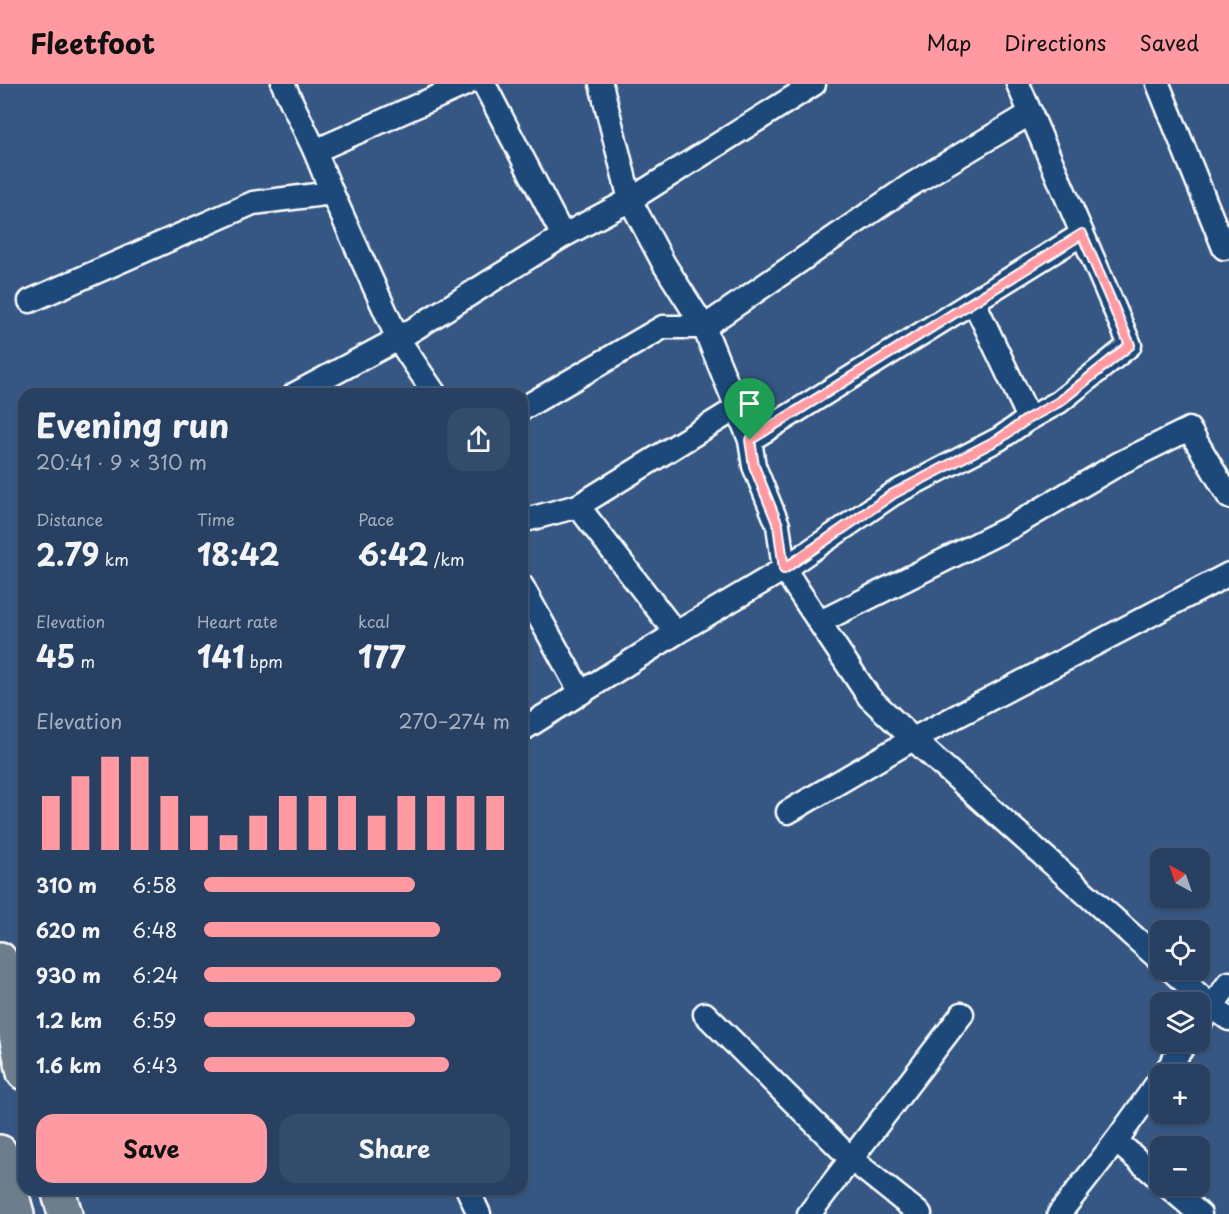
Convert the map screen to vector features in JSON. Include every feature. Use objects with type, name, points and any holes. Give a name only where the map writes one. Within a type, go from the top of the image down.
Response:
[{"type":"highway","points":[[0,958],[18,1044]]},
{"type":"highway","points":[[0,1152],[17,1214]]},
{"type":"highway","points":[[59,1195],[65,1214]]},
{"type":"street","points":[[283,84],[398,339],[431,388]]},
{"type":"street","points":[[315,151],[466,84]]},
{"type":"street","points":[[484,84],[563,236]]},
{"type":"street","points":[[601,84],[630,200],[664,264],[704,327],[750,440],[754,466],[778,525],[789,576],[869,697],[1150,951]]},
{"type":"street","points":[[306,388],[398,339],[563,236],[630,200],[813,84]]},
{"type":"street","points":[[528,726],[676,633],[789,576],[893,494],[999,439],[1029,418],[1059,402],[1130,345],[1018,84]]},
{"type":"street","points":[[1158,84],[1224,248]]},
{"type":"street","points":[[528,406],[663,327],[704,327],[909,186],[1030,113]]},
{"type":"street","points":[[30,301],[253,203],[332,193]]},
{"type":"street","points":[[750,440],[1082,234]]},
{"type":"street","points":[[974,302],[1029,418]]},
{"type":"street","points":[[528,519],[578,506],[737,408]]},
{"type":"street","points":[[823,625],[1011,527],[1120,464],[1189,429],[1229,497]]},
{"type":"street","points":[[578,506],[676,633]]},
{"type":"street","points":[[788,812],[913,739],[1229,574]]},
{"type":"street","points":[[528,597],[581,693]]},
{"type":"street","points":[[1180,980],[1214,1017],[1229,983]]},
{"type":"street","points":[[705,1014],[851,1160],[920,1214]]},
{"type":"street","points":[[809,1214],[962,1014]]},
{"type":"street","points":[[1059,1214],[1150,1093]]},
{"type":"street","points":[[1116,1141],[1150,1170]]},
{"type":"street","points":[[470,1195],[479,1214]]},
{"type":"street","points":[[1179,1196],[1200,1214]]},
{"type":"route","points":[[1082,234],[1130,345],[1059,402],[1029,418],[999,439],[893,494],[784,569],[778,525],[754,466],[750,440],[1082,234]]}]
